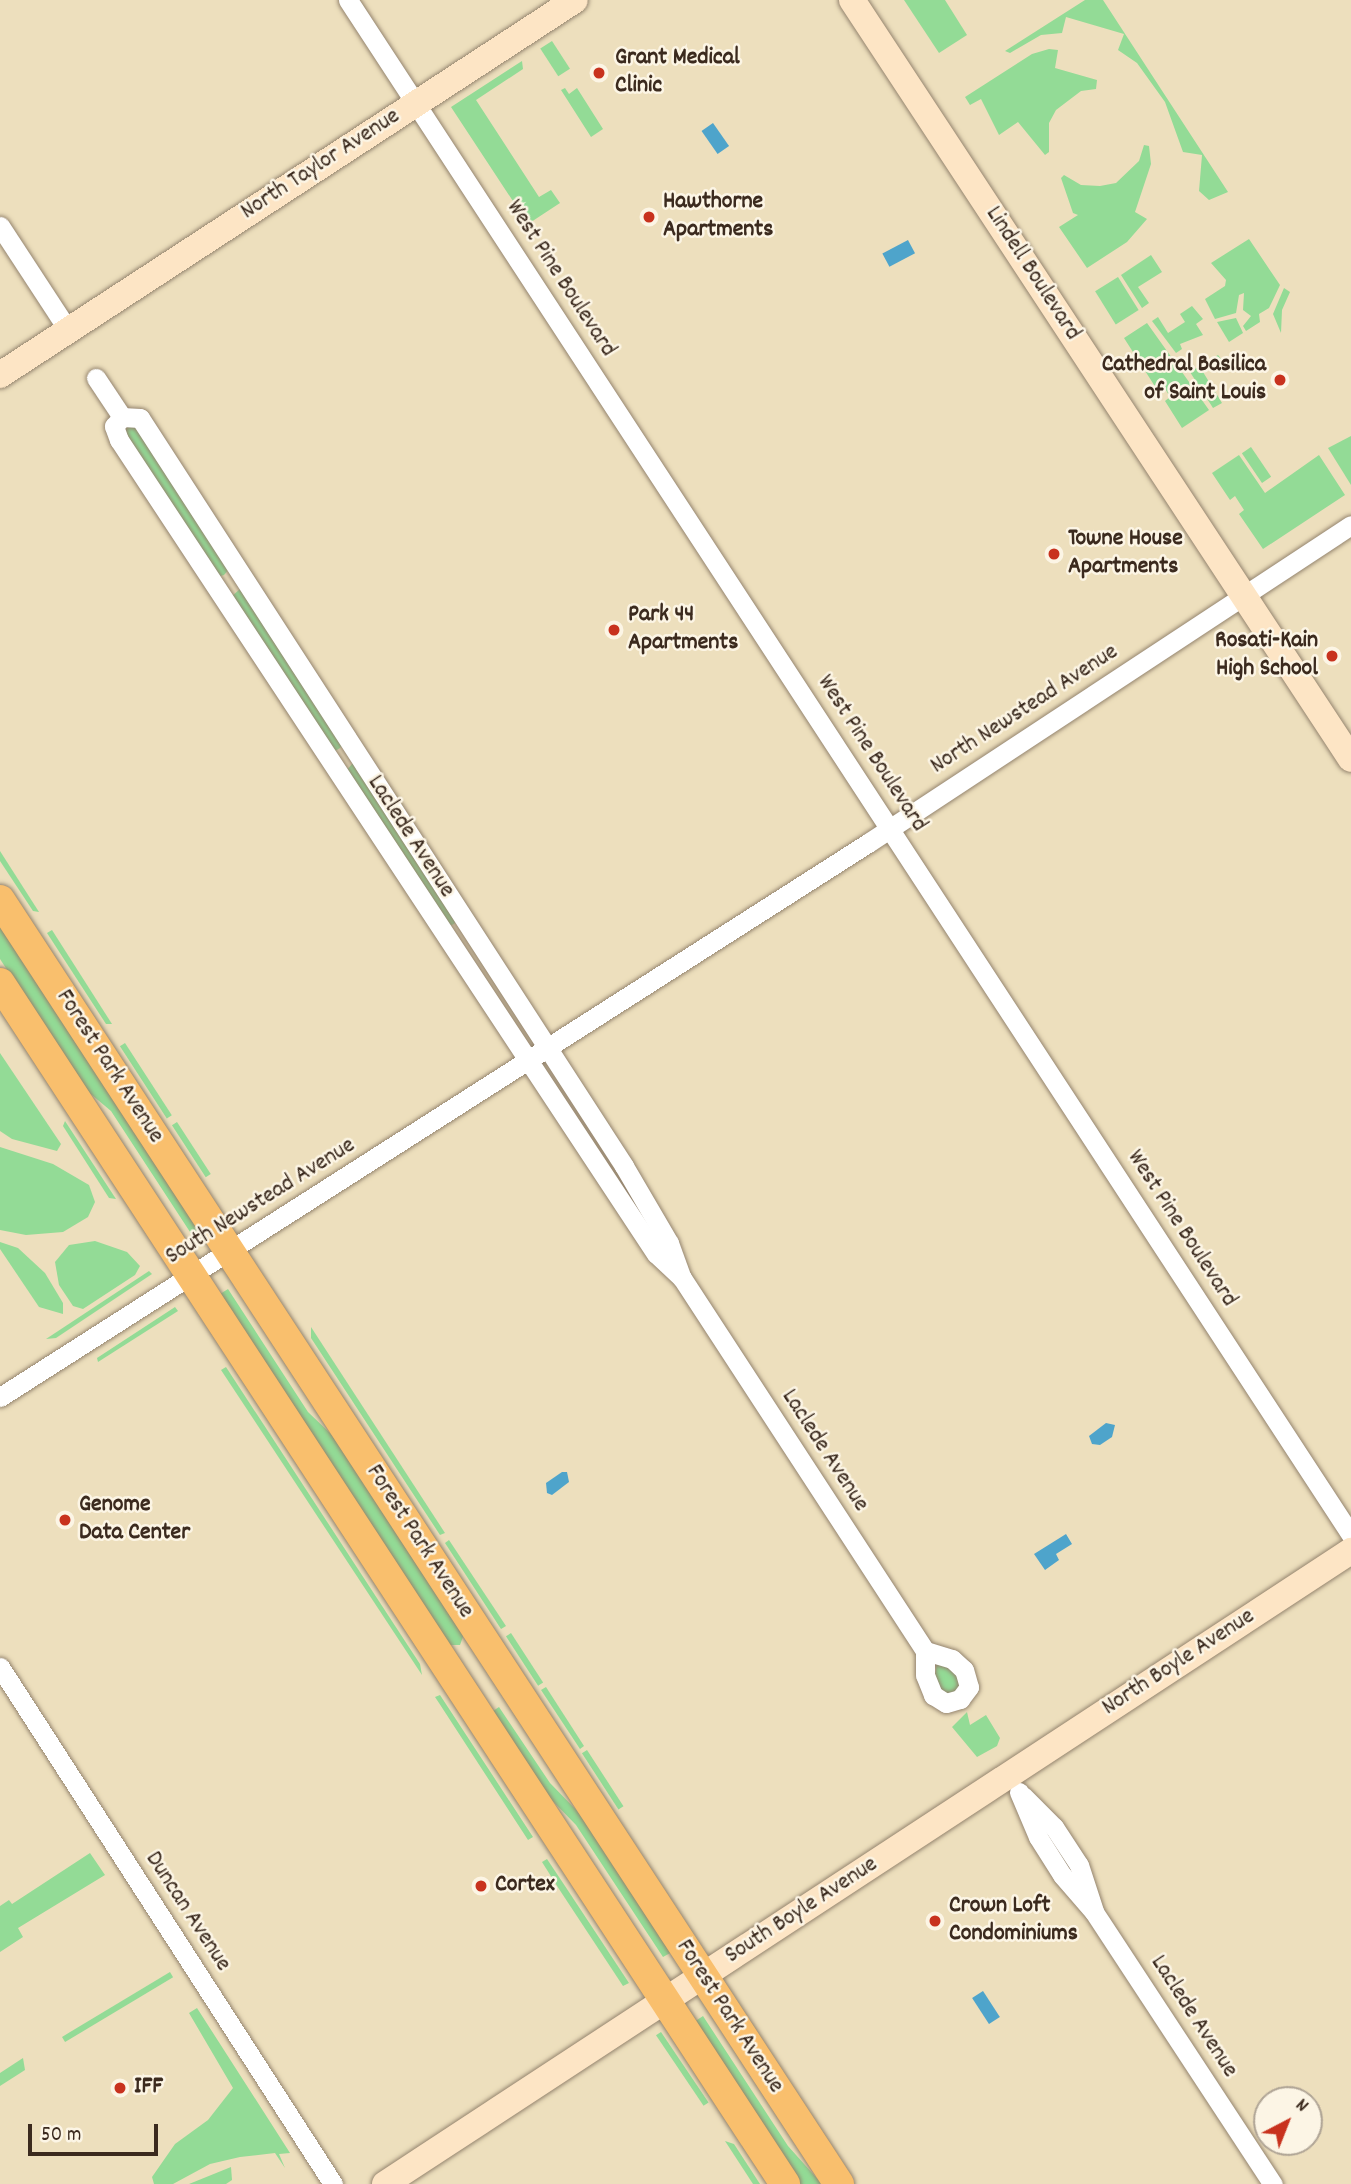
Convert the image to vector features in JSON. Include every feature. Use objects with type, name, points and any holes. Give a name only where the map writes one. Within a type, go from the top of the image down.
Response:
[{"type":"main road","name":"Forest Park Avenue","points":[[0,900],[839,2184]]},
{"type":"main road","name":"Forest Park Avenue","points":[[0,983],[785,2184]]},
{"type":"street","name":"West Pine Boulevard","points":[[348,0],[1351,1535]]},
{"type":"street","name":"North Taylor Avenue","points":[[0,375],[575,0]]},
{"type":"street","name":"Lindell Boulevard","points":[[852,0],[1351,759]]},
{"type":"street","points":[[0,226],[68,330]]},
{"type":"street","name":"Laclede Avenue","points":[[96,379],[122,417]]},
{"type":"street","name":"Laclede Avenue","points":[[122,417],[140,418],[547,1045],[650,1210],[681,1278],[925,1650]]},
{"type":"street","name":"Laclede Avenue","points":[[122,417],[114,426],[119,440],[656,1254],[681,1278]]},
{"type":"street","name":"North Newstead Avenue","points":[[547,1045],[890,828],[1351,525]]},
{"type":"street","name":"South Newstead Avenue","points":[[0,1397],[190,1275],[231,1253],[547,1045]]},
{"type":"street","name":"North Boyle Avenue","points":[[1013,1784],[1351,1551]]},
{"type":"street","name":"Duncan Avenue","points":[[0,1667],[333,2184]]},
{"type":"street","name":"Laclede Avenue","points":[[1013,1784],[1054,1827],[1079,1865],[1094,1912],[1273,2184]]},
{"type":"street","name":"South Boyle Avenue","points":[[385,2184],[703,1976],[1013,1784]]},
{"type":"green space","points":[[904,0],[945,0],[967,35],[939,53]]},
{"type":"green space","points":[[1085,0],[1103,0],[1228,192],[1209,200],[1199,191],[1202,155],[1183,152],[1165,102],[1137,63],[1118,50],[1124,34],[1066,17],[1062,33],[1041,35],[1010,53],[1005,51]]},
{"type":"green space","points":[[552,41],[570,69],[558,76],[540,49]]},
{"type":"green space","points":[[1049,49],[1058,50],[1055,68],[1097,80],[1096,89],[1081,91],[1056,110],[1049,123],[1049,152],[1045,155],[1018,122],[999,135],[981,99],[970,105],[965,97],[1032,54]]},
{"type":"green space","points":[[522,61],[523,69],[476,100],[539,197],[551,190],[560,203],[528,224],[451,107]]},
{"type":"green space","points":[[565,88],[569,94],[577,88],[603,129],[591,137],[561,90]]},
{"type":"green space","points":[[1144,145],[1149,146],[1151,164],[1135,212],[1147,219],[1127,242],[1087,268],[1059,227],[1078,215],[1073,213],[1061,178],[1064,175],[1081,185],[1116,183],[1139,161]]},
{"type":"green space","points":[[1249,239],[1280,285],[1269,308],[1259,314],[1260,322],[1246,331],[1243,326],[1251,316],[1243,310],[1244,293],[1239,295],[1236,313],[1215,319],[1205,299],[1225,286],[1226,280],[1211,263]]},
{"type":"green space","points":[[1151,255],[1162,272],[1138,287],[1149,303],[1142,308],[1121,275]]},
{"type":"green space","points":[[1118,277],[1139,310],[1116,324],[1095,291]]},
{"type":"green space","points":[[1284,288],[1290,292],[1282,310],[1281,333],[1273,314]]},
{"type":"green space","points":[[1192,306],[1203,319],[1196,324],[1203,335],[1180,344],[1182,349],[1176,353],[1152,321],[1158,317],[1168,333],[1185,322],[1180,314]]},
{"type":"green space","points":[[1236,318],[1243,333],[1229,342],[1217,322]]},
{"type":"green space","points":[[1147,323],[1209,410],[1182,428],[1165,401],[1170,397],[1163,385],[1156,388],[1124,338]]},
{"type":"green space","points":[[1218,355],[1222,360],[1203,372],[1222,403],[1213,408],[1190,372]]},
{"type":"green space","points":[[127,425],[135,425],[229,569],[224,575],[220,576],[125,436]]},
{"type":"green space","points":[[1351,436],[1351,485],[1328,448]]},
{"type":"green space","points":[[1251,447],[1271,477],[1262,483],[1242,453]]},
{"type":"green space","points":[[1239,455],[1265,493],[1319,455],[1345,495],[1263,549],[1239,514],[1244,510],[1235,496],[1230,500],[1212,473]]},
{"type":"green space","points":[[240,589],[342,744],[340,748],[335,751],[231,597]]},
{"type":"green space","points":[[352,764],[356,764],[457,919],[454,924],[449,926],[346,771]]},
{"type":"green space","points":[[0,851],[39,912],[33,911],[0,861]]},
{"type":"green space","points":[[0,925],[199,1230],[192,1235],[111,1111],[86,1090],[0,959]]},
{"type":"green space","points":[[52,930],[112,1024],[106,1024],[47,933]]},
{"type":"green space","points":[[125,1043],[172,1115],[167,1118],[120,1046]]},
{"type":"green space","points":[[0,1053],[61,1144],[57,1151],[12,1139],[0,1131]]},
{"type":"green space","points":[[65,1121],[116,1199],[109,1198],[63,1126]]},
{"type":"green space","points":[[177,1122],[211,1174],[206,1177],[172,1125]]},
{"type":"green space","points":[[0,1147],[53,1164],[89,1185],[95,1202],[88,1217],[63,1232],[26,1235],[0,1230]]},
{"type":"green space","points":[[95,1241],[127,1252],[140,1266],[135,1275],[83,1309],[73,1306],[59,1285],[55,1262],[69,1245]]},
{"type":"green space","points":[[0,1242],[18,1248],[45,1273],[63,1303],[63,1314],[39,1307],[0,1249]]},
{"type":"green space","points":[[149,1271],[152,1274],[56,1338],[46,1339]]},
{"type":"green space","points":[[228,1289],[308,1412],[333,1436],[464,1634],[460,1645],[449,1645],[220,1294]]},
{"type":"green space","points":[[175,1307],[178,1311],[98,1362],[97,1358]]},
{"type":"green space","points":[[311,1327],[445,1533],[440,1535],[311,1338]]},
{"type":"green space","points":[[226,1367],[420,1664],[422,1675],[221,1370]]},
{"type":"green space","points":[[449,1540],[506,1626],[501,1629],[445,1543]]},
{"type":"green space","points":[[511,1633],[543,1682],[538,1686],[506,1636]]},
{"type":"green space","points":[[937,1662],[954,1667],[961,1688],[950,1696],[934,1684]]},
{"type":"green space","points":[[546,1687],[584,1746],[580,1749],[541,1690]]},
{"type":"green space","points":[[440,1695],[533,1837],[528,1840],[435,1697]]},
{"type":"green space","points":[[499,1707],[550,1783],[582,1816],[672,1952],[663,1957],[576,1825],[543,1791],[493,1711]]},
{"type":"green space","points":[[967,1712],[970,1725],[986,1715],[1000,1738],[997,1746],[977,1757],[952,1727]]},
{"type":"green space","points":[[587,1750],[623,1806],[618,1809],[582,1753]]},
{"type":"green space","points":[[90,1853],[105,1875],[18,1928],[23,1937],[0,1952],[0,1906],[9,1900],[12,1904]]},
{"type":"green space","points":[[547,1859],[629,1983],[623,1986],[542,1862]]},
{"type":"green space","points":[[170,1972],[173,1977],[65,2042],[62,2037]]},
{"type":"green space","points":[[197,2008],[290,2153],[279,2154],[285,2168],[275,2153],[240,2157],[210,2164],[173,2184],[154,2184],[152,2177],[175,2144],[208,2120],[233,2088],[189,2013]]},
{"type":"green space","points":[[703,2016],[788,2146],[822,2184],[800,2184],[694,2022]]},
{"type":"green space","points":[[661,2032],[709,2102],[704,2106],[656,2035]]},
{"type":"green space","points":[[23,2058],[25,2070],[0,2086],[0,2073]]},
{"type":"green space","points":[[725,2141],[734,2144],[760,2184],[753,2184]]},
{"type":"green space","points":[[231,2167],[232,2180],[226,2184],[189,2184]]},
{"type":"water","points":[[713,123],[729,146],[718,154],[702,131]]},
{"type":"water","points":[[908,240],[915,253],[889,267],[882,254]]},
{"type":"water","points":[[1106,1423],[1115,1425],[1112,1437],[1100,1445],[1092,1444],[1089,1436]]},
{"type":"water","points":[[562,1472],[567,1472],[569,1482],[552,1495],[547,1493],[546,1483]]},
{"type":"water","points":[[1066,1534],[1072,1544],[1056,1554],[1059,1560],[1045,1570],[1034,1554]]},
{"type":"water","points":[[983,1991],[1000,2017],[989,2024],[972,1998]]},
{"type":"place","name":"Grant Medical Clinic","points":[[599,73]]},
{"type":"place","name":"Hawthorne Apartments","points":[[649,217]]},
{"type":"place","name":"Cathedral Basilica of Saint Louis","points":[[1280,380]]},
{"type":"place","name":"Towne House Apartments","points":[[1054,554]]},
{"type":"place","name":"Park 44 Apartments","points":[[614,630]]},
{"type":"place","name":"Rosati-Kain High School","points":[[1332,656]]},
{"type":"place","name":"Genome Data Center","points":[[65,1520]]},
{"type":"place","name":"Cortex","points":[[481,1886]]},
{"type":"place","name":"Crown Loft Condominiums","points":[[935,1921]]},
{"type":"place","name":"IFF","points":[[120,2088]]}]
